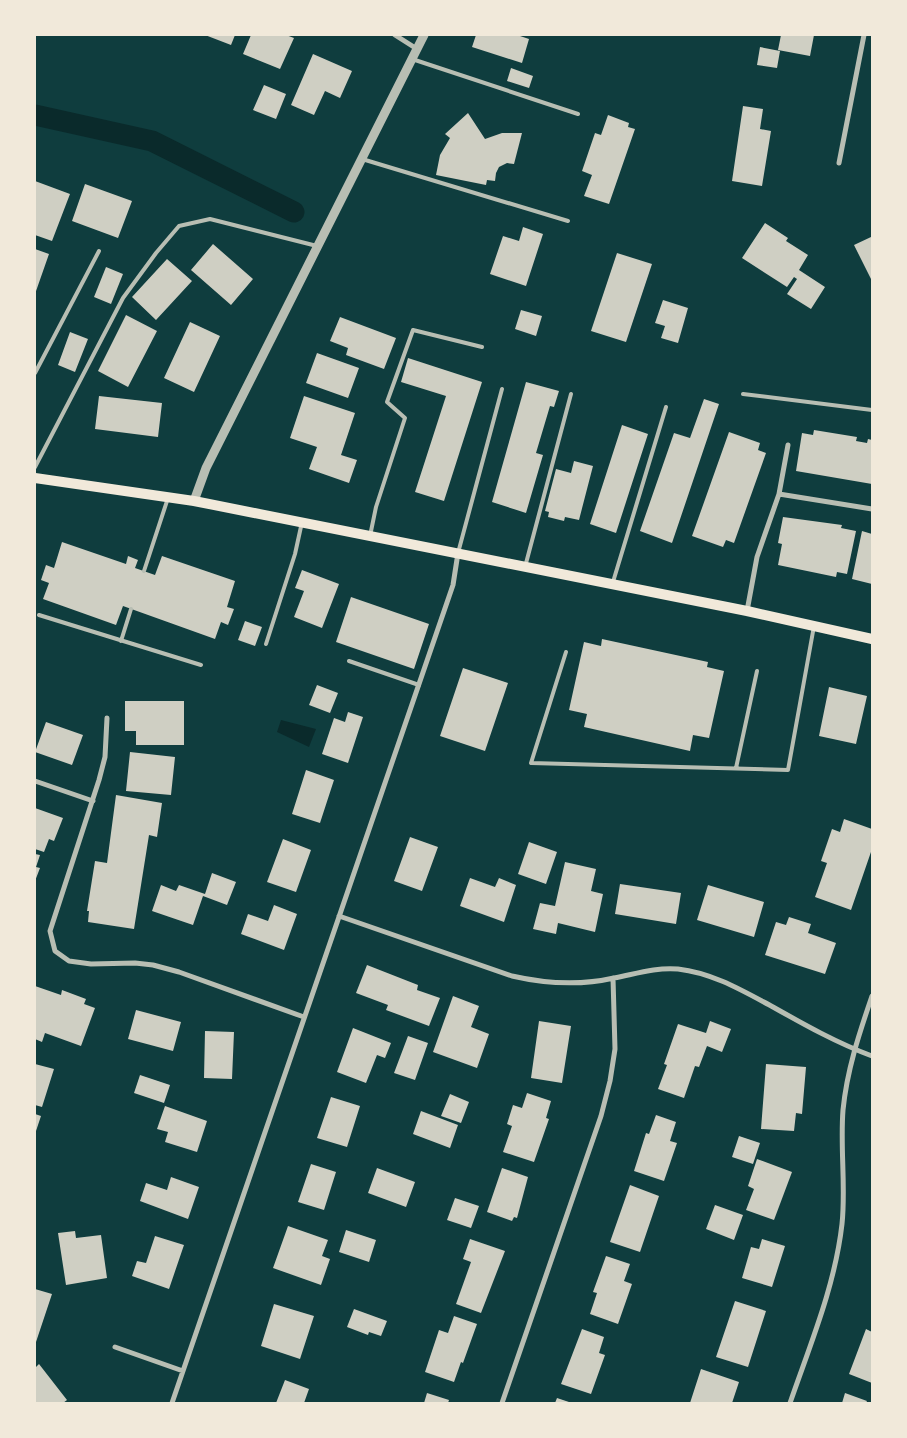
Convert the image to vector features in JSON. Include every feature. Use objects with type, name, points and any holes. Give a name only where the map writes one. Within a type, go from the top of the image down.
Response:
[{"type":"main road","points":[[35,478],[194,501],[612,584],[872,639]]},
{"type":"street","points":[[395,35],[417,49]]},
{"type":"street","points":[[194,501],[206,468],[424,35]]},
{"type":"street","points":[[840,163],[864,35]]},
{"type":"street","points":[[747,612],[756,558],[779,494],[788,445]]},
{"type":"street","points":[[779,494],[872,509]]},
{"type":"street","points":[[172,1403],[453,585],[458,553]]},
{"type":"street","points":[[107,718],[105,757],[93,801],[52,921],[50,930],[52,946],[60,956],[69,961],[91,964],[135,963],[153,965],[179,972],[304,1017]]},
{"type":"street","points":[[35,781],[93,801]]},
{"type":"street","points":[[339,916],[512,976],[559,984],[613,978],[650,970],[678,969],[706,975],[728,983],[854,1049],[872,1056]]},
{"type":"street","points":[[502,1403],[601,1116],[610,1082],[615,1049],[613,978]]},
{"type":"street","points":[[790,1403],[828,1294],[838,1251],[843,1200],[843,1112],[846,1080],[854,1049],[872,996]]},
{"type":"street","points":[[115,1347],[183,1371]]},
{"type":"lane","points":[[412,59],[578,114]]},
{"type":"lane","points":[[362,159],[568,221]]},
{"type":"lane","points":[[35,467],[123,298],[156,253],[179,226],[210,218],[318,247]]},
{"type":"lane","points":[[35,373],[99,251]]},
{"type":"lane","points":[[370,536],[376,507],[405,418],[387,402],[413,330],[482,347]]},
{"type":"lane","points":[[458,553],[502,389]]},
{"type":"lane","points":[[525,567],[571,394]]},
{"type":"lane","points":[[743,394],[872,410]]},
{"type":"lane","points":[[612,584],[666,407]]},
{"type":"lane","points":[[144,571],[168,498]]},
{"type":"lane","points":[[266,644],[295,554],[302,522]]},
{"type":"lane","points":[[121,641],[131,609]]},
{"type":"lane","points":[[39,615],[201,665]]},
{"type":"lane","points":[[566,652],[531,763],[788,770],[814,626]]},
{"type":"lane","points":[[348,661],[419,685]]},
{"type":"lane","points":[[736,768],[757,671]]},
{"type":"water","points":[[281,720],[316,729],[309,747],[277,732]]},
{"type":"building","points":[[205,35],[235,35],[231,45]]},
{"type":"building","points":[[251,35],[286,35],[294,38],[280,69],[243,54]]},
{"type":"building","points":[[476,35],[517,35],[529,39],[522,63],[472,47]]},
{"type":"building","points":[[781,35],[814,35],[810,56],[778,50]]},
{"type":"building","points":[[760,47],[780,51],[777,68],[757,65]]},
{"type":"building","points":[[313,54],[352,71],[340,98],[325,91],[314,115],[291,105]]},
{"type":"building","points":[[511,68],[533,76],[529,88],[507,81]]},
{"type":"building","points":[[264,85],[286,94],[276,119],[253,110]]},
{"type":"building","points":[[743,106],[763,109],[760,129],[771,131],[762,186],[732,181]]},
{"type":"building","points":[[468,113],[485,139],[502,133],[522,133],[514,164],[507,163],[499,167],[495,181],[487,180],[486,185],[436,175],[440,155],[450,138],[445,134]]},
{"type":"building","points":[[608,115],[629,123],[628,127],[635,129],[609,204],[584,196],[592,175],[582,171],[595,133],[601,135]]},
{"type":"building","points":[[35,181],[70,194],[52,241],[35,235]]},
{"type":"building","points":[[85,184],[132,201],[118,238],[72,221]]},
{"type":"building","points":[[765,223],[788,238],[786,241],[808,255],[799,270],[825,287],[811,309],[787,294],[797,279],[794,277],[787,287],[742,258]]},
{"type":"building","points":[[523,227],[543,234],[526,286],[490,274],[503,236],[519,241]]},
{"type":"building","points":[[871,237],[872,240],[872,281],[854,245]]},
{"type":"building","points":[[213,244],[253,279],[231,305],[191,270]]},
{"type":"building","points":[[35,249],[49,254],[35,294]]},
{"type":"building","points":[[617,253],[652,264],[626,342],[591,331]]},
{"type":"building","points":[[167,259],[192,281],[156,320],[132,297]]},
{"type":"building","points":[[106,267],[123,274],[111,304],[94,297]]},
{"type":"building","points":[[663,300],[688,308],[678,343],[661,338],[665,326],[655,323]]},
{"type":"building","points":[[521,310],[542,316],[536,336],[515,329]]},
{"type":"building","points":[[126,315],[157,331],[128,387],[98,371]]},
{"type":"building","points":[[340,317],[396,338],[384,369],[346,355],[348,348],[330,341]]},
{"type":"building","points":[[190,322],[220,336],[194,392],[164,378]]},
{"type":"building","points":[[70,332],[88,339],[75,372],[58,365]]},
{"type":"building","points":[[317,353],[359,368],[348,398],[306,383]]},
{"type":"building","points":[[408,358],[482,382],[444,501],[415,492],[446,396],[401,382]]},
{"type":"building","points":[[526,382],[559,391],[554,407],[550,406],[536,453],[543,455],[526,513],[492,502]]},
{"type":"building","points":[[99,396],[162,403],[158,437],[95,429]]},
{"type":"building","points":[[304,396],[355,413],[341,455],[357,460],[349,483],[309,469],[317,447],[290,438]]},
{"type":"building","points":[[704,399],[719,404],[672,543],[640,531],[674,433],[690,438]]},
{"type":"building","points":[[622,425],[648,434],[616,533],[590,524]]},
{"type":"building","points":[[814,430],[857,437],[856,441],[867,443],[868,439],[872,440],[872,484],[796,471],[802,433],[813,435]]},
{"type":"building","points":[[729,432],[760,443],[758,450],[766,453],[734,543],[726,540],[723,547],[692,536]]},
{"type":"building","points":[[574,461],[593,466],[579,520],[565,517],[564,521],[548,517],[549,512],[545,511],[556,469],[571,473]]},
{"type":"building","points":[[783,517],[842,525],[841,528],[856,531],[847,574],[837,572],[836,577],[778,565],[782,544],[778,543]]},
{"type":"building","points":[[862,531],[872,534],[872,584],[852,579]]},
{"type":"building","points":[[62,542],[126,564],[128,556],[138,560],[135,568],[155,575],[162,556],[235,581],[227,607],[234,609],[228,625],[221,622],[215,639],[123,606],[116,625],[43,599],[49,583],[41,580],[46,565],[54,568]]},
{"type":"building","points":[[302,570],[339,584],[322,628],[294,617],[304,591],[295,588]]},
{"type":"building","points":[[351,597],[429,624],[414,669],[336,642]]},
{"type":"building","points":[[245,621],[262,627],[255,646],[238,640]]},
{"type":"building","points":[[602,639],[708,662],[707,667],[724,671],[709,738],[693,735],[690,751],[584,727],[587,714],[569,710],[584,642],[601,646]]},
{"type":"building","points":[[463,668],[508,683],[485,751],[440,736]]},
{"type":"building","points":[[317,685],[338,693],[330,713],[309,705]]},
{"type":"building","points":[[829,687],[867,696],[856,744],[819,736]]},
{"type":"building","points":[[125,701],[184,701],[184,745],[136,745],[136,731],[125,731]]},
{"type":"building","points":[[348,712],[363,717],[348,763],[322,754],[334,718],[345,722]]},
{"type":"building","points":[[46,722],[83,735],[72,765],[35,752]]},
{"type":"building","points":[[130,752],[175,757],[171,795],[126,791]]},
{"type":"building","points":[[306,770],[334,780],[320,823],[292,814]]},
{"type":"building","points":[[116,795],[162,803],[157,837],[149,835],[134,929],[88,922],[89,911],[87,911],[95,861],[107,863]]},
{"type":"building","points":[[35,808],[63,818],[54,841],[49,839],[44,852],[35,849]]},
{"type":"building","points":[[844,819],[872,829],[872,849],[851,910],[815,897],[827,863],[821,861],[832,829],[840,832]]},
{"type":"building","points":[[410,837],[438,847],[422,891],[394,881]]},
{"type":"building","points":[[283,839],[311,850],[296,892],[267,882]]},
{"type":"building","points":[[529,842],[557,852],[546,884],[518,874]]},
{"type":"building","points":[[35,854],[40,855],[36,867],[40,868],[35,881]]},
{"type":"building","points":[[565,862],[596,869],[591,891],[603,894],[595,932],[558,923],[556,934],[533,929],[540,903],[555,906]]},
{"type":"building","points":[[212,873],[236,882],[227,905],[203,896],[193,925],[152,911],[161,885],[176,891],[179,885],[205,894]]},
{"type":"building","points":[[470,878],[495,887],[499,878],[516,885],[504,922],[460,906]]},
{"type":"building","points":[[620,884],[681,893],[676,924],[615,914]]},
{"type":"building","points":[[708,885],[764,902],[754,937],[697,920]]},
{"type":"building","points":[[274,905],[297,914],[284,950],[241,934],[248,914],[268,921]]},
{"type":"building","points":[[789,917],[811,924],[808,933],[836,943],[825,974],[765,955],[776,922],[786,925]]},
{"type":"building","points":[[367,965],[418,985],[417,990],[440,998],[429,1026],[386,1010],[388,1005],[356,993]]},
{"type":"building","points":[[35,986],[61,995],[62,990],[86,999],[84,1004],[95,1008],[81,1046],[45,1033],[42,1042],[35,1039]]},
{"type":"building","points":[[453,996],[479,1006],[471,1027],[489,1034],[477,1068],[433,1052]]},
{"type":"building","points":[[136,1010],[181,1022],[173,1051],[128,1039]]},
{"type":"building","points":[[539,1021],[571,1026],[562,1083],[531,1078]]},
{"type":"building","points":[[710,1021],[731,1029],[722,1052],[707,1046],[699,1067],[695,1066],[684,1098],[658,1089],[667,1065],[664,1064],[678,1024],[706,1033]]},
{"type":"building","points":[[353,1028],[391,1043],[385,1058],[377,1055],[366,1083],[337,1072]]},
{"type":"building","points":[[205,1031],[234,1032],[232,1079],[204,1078]]},
{"type":"building","points":[[408,1036],[428,1043],[415,1080],[394,1073]]},
{"type":"building","points":[[35,1064],[54,1069],[42,1107],[35,1105]]},
{"type":"building","points":[[766,1064],[806,1067],[802,1114],[796,1113],[794,1131],[761,1129]]},
{"type":"building","points":[[140,1075],[170,1085],[164,1103],[134,1093]]},
{"type":"building","points":[[527,1093],[551,1101],[546,1118],[549,1119],[534,1162],[503,1152],[512,1126],[507,1124],[513,1105],[522,1108]]},
{"type":"building","points":[[450,1094],[469,1102],[461,1123],[441,1116]]},
{"type":"building","points":[[331,1097],[360,1106],[347,1147],[317,1138]]},
{"type":"building","points":[[165,1106],[207,1121],[197,1152],[165,1142],[168,1132],[157,1129]]},
{"type":"building","points":[[421,1111],[458,1125],[450,1148],[413,1134]]},
{"type":"building","points":[[35,1114],[41,1116],[35,1134]]},
{"type":"building","points":[[656,1115],[676,1122],[670,1141],[677,1143],[664,1181],[634,1171],[646,1133],[649,1134]]},
{"type":"building","points":[[739,1136],[760,1143],[753,1164],[732,1157]]},
{"type":"building","points":[[757,1159],[792,1172],[774,1220],[746,1210],[754,1189],[748,1186]]},
{"type":"building","points":[[311,1164],[336,1172],[324,1210],[298,1202]]},
{"type":"building","points":[[377,1168],[415,1182],[406,1207],[368,1193]]},
{"type":"building","points":[[502,1168],[528,1177],[517,1218],[514,1217],[512,1221],[487,1212]]},
{"type":"building","points":[[171,1177],[199,1187],[188,1219],[140,1201],[146,1183],[167,1190]]},
{"type":"building","points":[[630,1185],[659,1196],[640,1252],[610,1242]]},
{"type":"building","points":[[455,1198],[479,1206],[471,1228],[447,1220]]},
{"type":"building","points":[[715,1205],[743,1215],[734,1240],[706,1229]]},
{"type":"building","points":[[288,1226],[328,1240],[322,1256],[330,1259],[321,1285],[273,1268]]},
{"type":"building","points":[[346,1230],[376,1240],[369,1262],[339,1252]]},
{"type":"building","points":[[75,1231],[76,1238],[101,1235],[107,1278],[66,1285],[58,1233]]},
{"type":"building","points":[[155,1236],[184,1245],[169,1289],[132,1276],[137,1261],[146,1263]]},
{"type":"building","points":[[470,1239],[505,1251],[481,1313],[456,1304],[471,1262],[463,1259]]},
{"type":"building","points":[[762,1239],[785,1246],[772,1287],[742,1278],[751,1247],[759,1249]]},
{"type":"building","points":[[606,1256],[630,1264],[624,1281],[632,1284],[618,1324],[590,1314],[597,1293],[593,1292]]},
{"type":"building","points":[[35,1289],[52,1294],[35,1345]]},
{"type":"building","points":[[735,1301],[766,1311],[748,1367],[716,1357]]},
{"type":"building","points":[[274,1304],[314,1316],[300,1359],[261,1346]]},
{"type":"building","points":[[354,1309],[387,1321],[381,1336],[369,1332],[368,1335],[347,1327]]},
{"type":"building","points":[[454,1316],[477,1324],[454,1382],[425,1372],[439,1330],[448,1333]]},
{"type":"building","points":[[582,1329],[604,1337],[599,1353],[605,1355],[591,1394],[561,1384]]},
{"type":"building","points":[[866,1329],[872,1332],[872,1383],[849,1374]]},
{"type":"building","points":[[39,1364],[67,1400],[63,1403],[35,1403],[35,1368]]},
{"type":"building","points":[[701,1369],[739,1382],[732,1403],[690,1403]]},
{"type":"building","points":[[285,1380],[309,1389],[304,1403],[276,1403]]},
{"type":"building","points":[[427,1393],[449,1400],[448,1403],[424,1403]]},
{"type":"building","points":[[845,1393],[867,1401],[866,1403],[842,1403]]},
{"type":"building","points":[[557,1398],[572,1403],[555,1403]]},
{"type":"waterway","points":[[35,115],[152,141],[294,212]]}]
